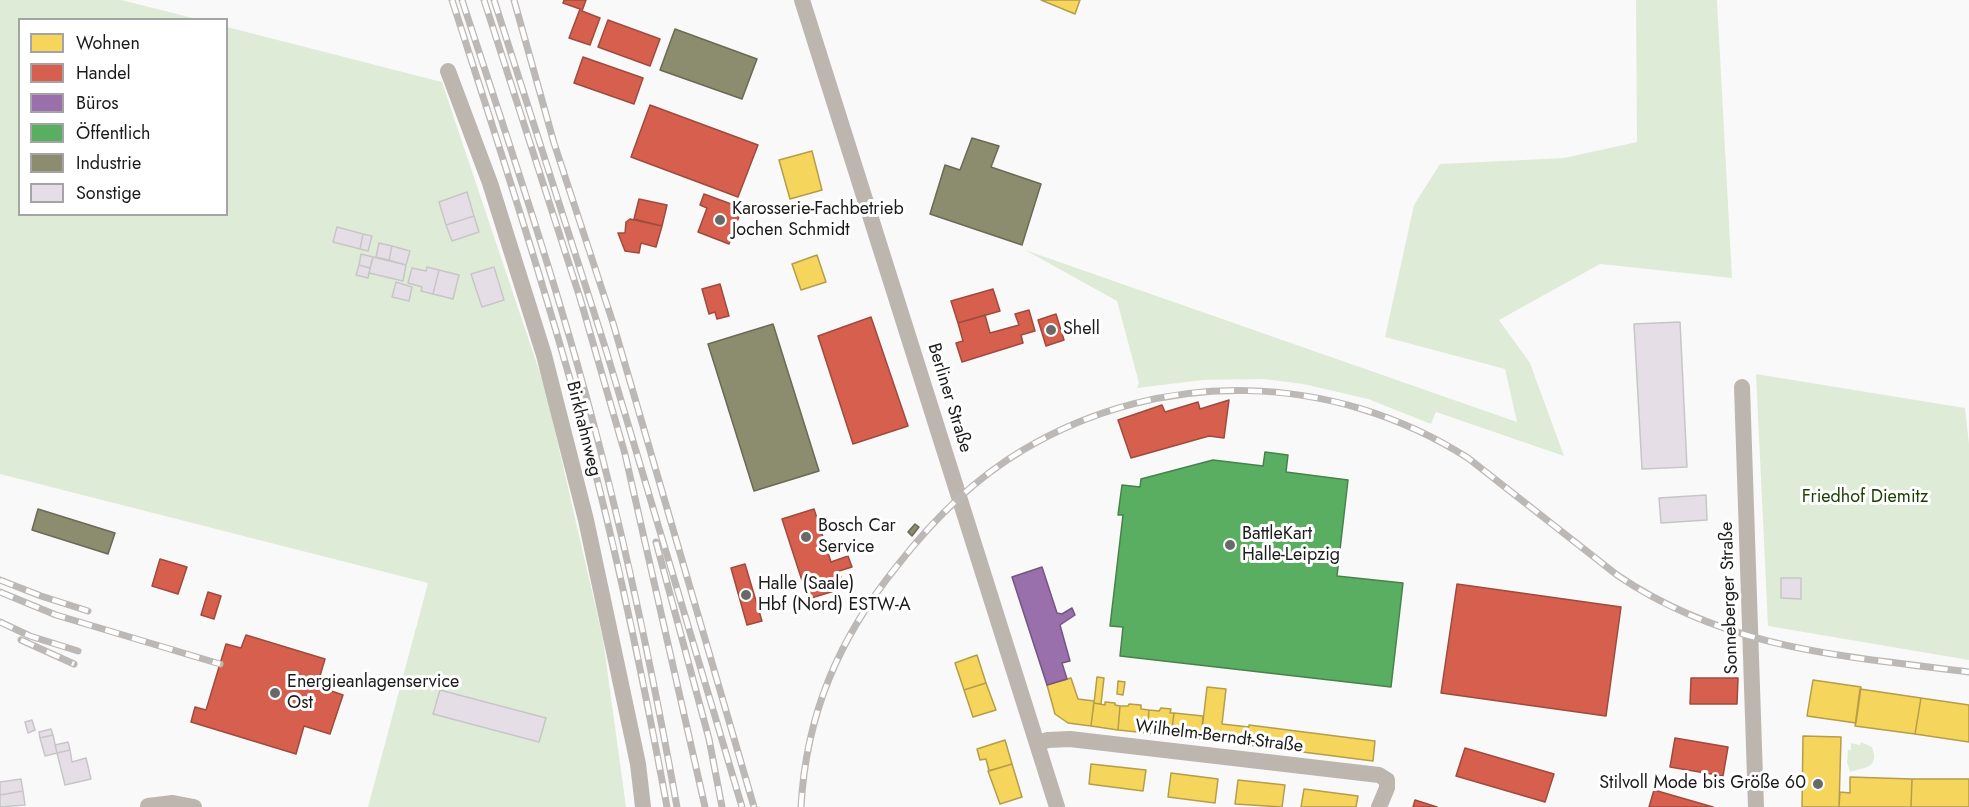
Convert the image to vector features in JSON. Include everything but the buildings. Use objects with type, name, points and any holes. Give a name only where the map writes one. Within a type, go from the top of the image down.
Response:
[{"type":"street","name":"Berliner Straße","points":[[802,0],[1057,807]]},
{"type":"street","name":"Birkhahnweg","points":[[448,71],[490,183],[544,355],[586,520],[638,764],[643,807]]},
{"type":"street","name":"Sonneberger Straße","points":[[1742,387],[1756,807]]},
{"type":"street","name":"Wilhelm-Berndt-Straße","points":[[1038,743],[1070,739],[1379,775],[1387,780],[1387,788],[1379,807]]},
{"type":"street","points":[[148,806],[173,803],[194,807]]},
{"type":"green space","points":[[0,0],[121,0],[193,18],[18,18],[18,216],[228,216],[228,27],[442,82],[545,388],[603,639],[626,807],[368,807],[428,583],[0,474]]},
{"type":"green space","points":[[1636,0],[1717,0],[1732,278],[1600,264],[1499,320],[1530,363],[1564,456],[1436,412],[1431,424],[1368,399],[1303,384],[1263,379],[1203,380],[1137,388],[1139,383],[1117,301],[1025,250],[1517,422],[1505,369],[1385,337],[1414,205],[1440,164],[1564,158],[1637,142]]},
{"type":"green space","name":"Friedhof Diemitz","points":[[1756,374],[1965,408],[1969,444],[1969,660],[1768,626]]},
{"type":"green space","points":[[1861,742],[1872,747],[1874,759],[1869,766],[1850,772],[1847,762],[1848,750],[1851,750],[1851,743],[1860,745]]},
{"type":"railway","points":[[452,0],[532,252],[590,454],[626,604],[667,807]]},
{"type":"railway","points":[[462,0],[580,373],[627,558],[677,807]]},
{"type":"railway","points":[[484,0],[580,298],[625,454],[705,807]]},
{"type":"railway","points":[[494,0],[606,350],[742,807]]},
{"type":"railway","points":[[514,0],[554,143],[613,323],[754,807]]},
{"type":"railway","points":[[801,807],[804,773],[818,709],[842,649],[876,593],[910,549],[939,517],[1005,461],[1076,423],[1132,404],[1189,393],[1247,391],[1305,396],[1361,409],[1416,430],[1468,458],[1617,575],[1658,600],[1700,619],[1743,634],[1831,654],[1969,672]]},
{"type":"railway","points":[[656,542],[709,739],[722,807]]},
{"type":"railway","points":[[0,580],[88,611]]},
{"type":"railway","points":[[0,592],[56,615],[220,664]]},
{"type":"railway","points":[[0,622],[30,636],[78,651]]},
{"type":"railway","points":[[21,640],[74,664]]},
{"type":"place","name":"Karosserie-Fachbetrieb Jochen Schmidt","points":[[720,220]]},
{"type":"place","name":"Shell","points":[[1051,330]]},
{"type":"place","name":"Bosch Car Service","points":[[806,537]]},
{"type":"place","name":"BattleKart Halle-Leipzig","points":[[1230,545]]},
{"type":"place","name":"Halle (Saale) Hbf (Nord) ESTW-A","points":[[746,595]]},
{"type":"place","name":"Energieanlagenservice Ost","points":[[275,693]]},
{"type":"place","name":"Stilvoll Mode bis Größe 60","points":[[1818,784]]}]
